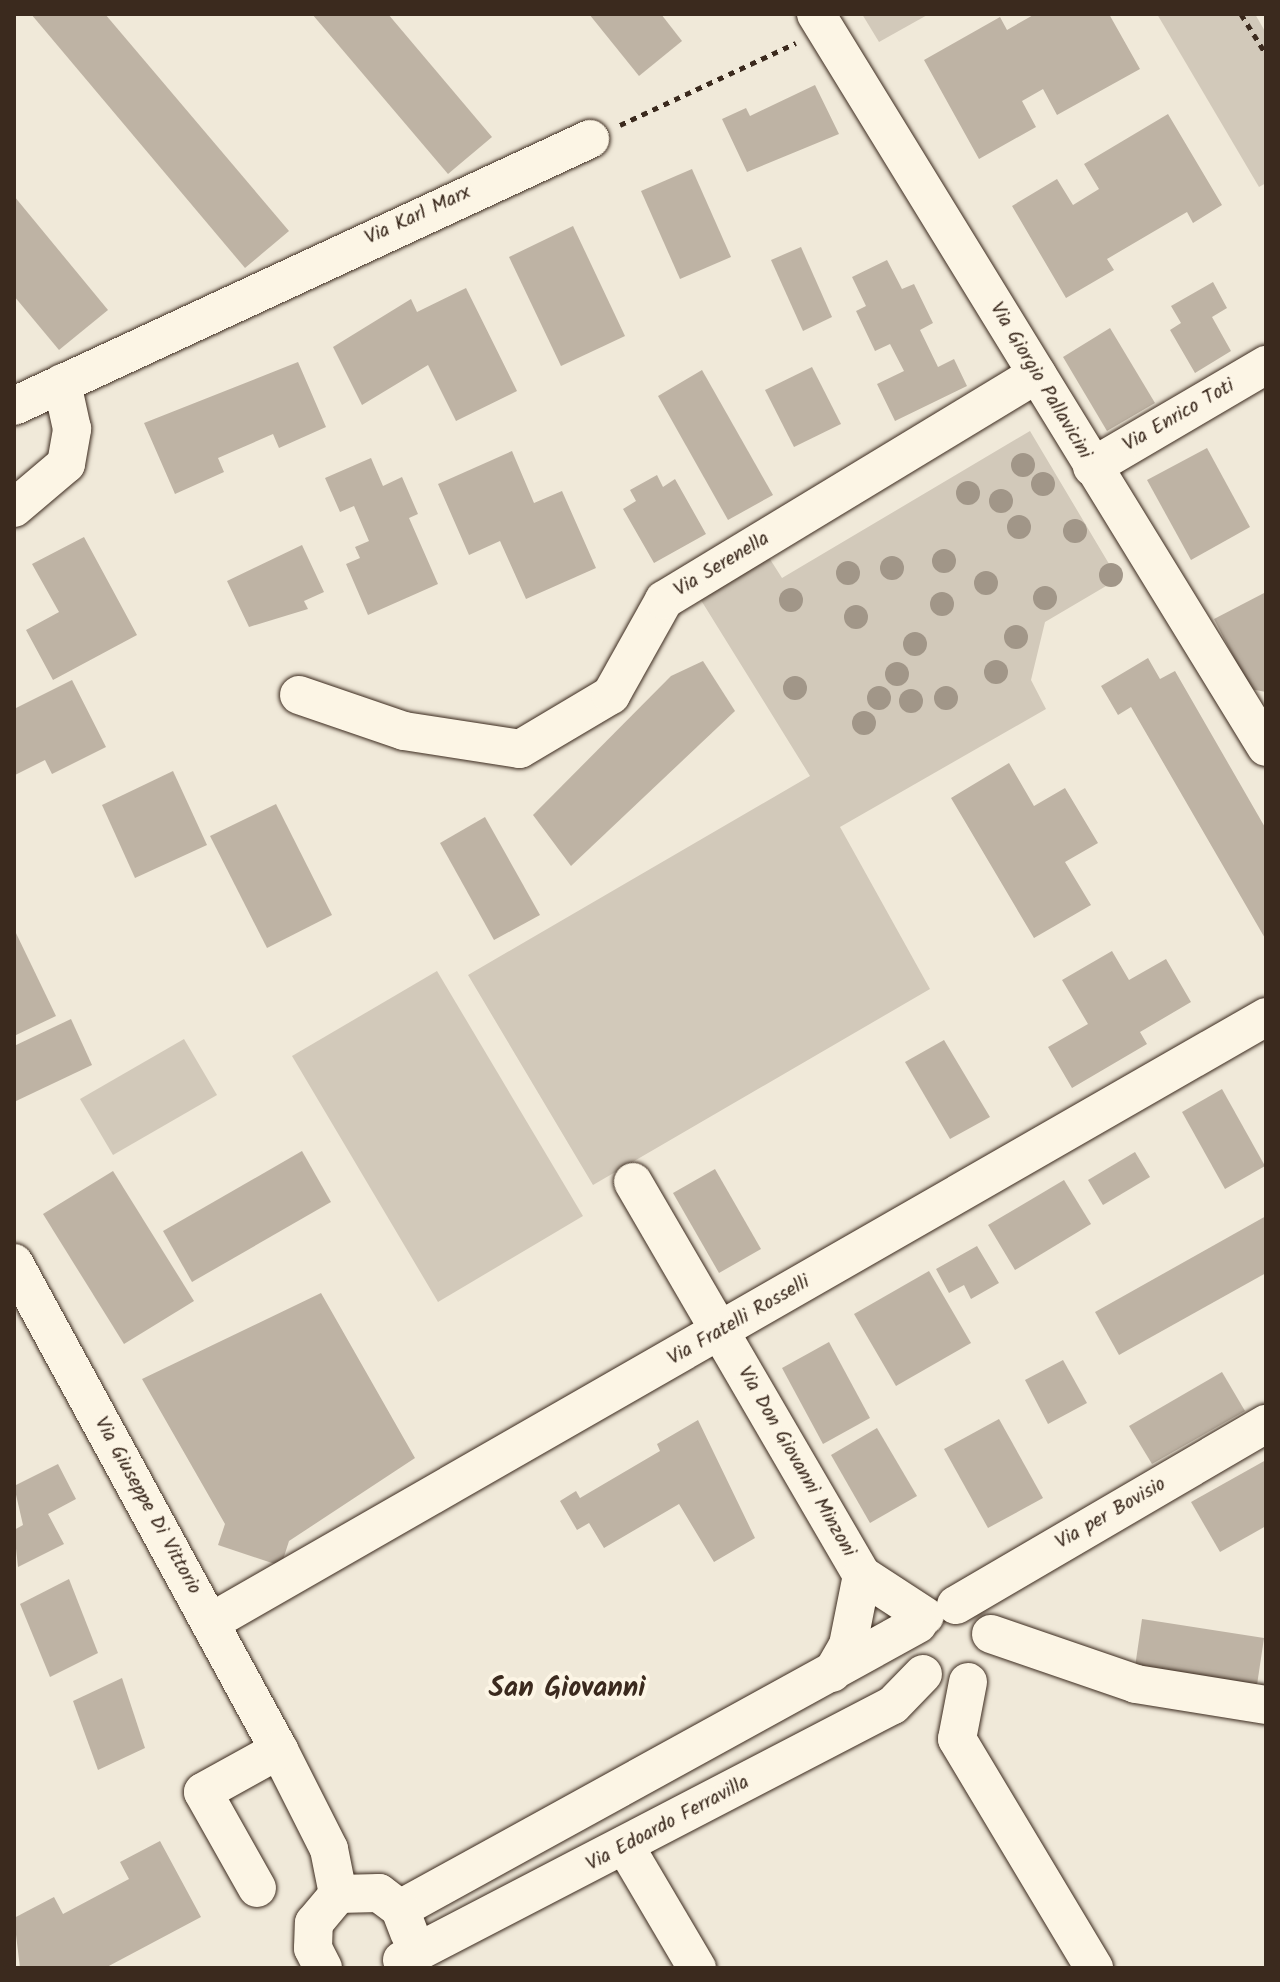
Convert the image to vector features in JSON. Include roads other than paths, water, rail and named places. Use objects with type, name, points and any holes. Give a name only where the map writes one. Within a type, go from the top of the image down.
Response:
[{"type":"street","name":"Via Giorgio Pallavicini","points":[[820,22],[1266,747]]},
{"type":"street","name":"Via Karl Marx","points":[[14,406],[590,139]]},
{"type":"street","name":"Via Enrico Toti","points":[[1092,467],[1266,365]]},
{"type":"street","name":"Via Serenella","points":[[299,695],[404,731],[520,749],[611,695],[664,600],[1037,374]]},
{"type":"street","points":[[14,508],[66,464],[72,429],[62,383]]},
{"type":"street","name":"Via Fratelli Rosselli","points":[[211,1622],[1266,1017]]},
{"type":"street","name":"Via Don Giovanni Minzoni","points":[[633,1182],[862,1575],[933,1615]]},
{"type":"street","name":"Via Giuseppe Di Vittorio","points":[[14,1263],[279,1750],[329,1849],[338,1894]]},
{"type":"street","name":"Via per Bovisio","points":[[933,1615],[1266,1424]]},
{"type":"street","name":"Via Don Giovanni Minzoni","points":[[832,1673],[848,1645],[862,1575]]},
{"type":"street","points":[[318,1965],[314,1923],[338,1894],[390,1901],[832,1673],[933,1615],[978,1614],[991,1634],[1136,1684],[1266,1705]]},
{"type":"street","points":[[933,1615],[912,1650],[923,1674],[944,1685],[968,1682],[986,1668],[991,1634]]},
{"type":"street","name":"Via Edoardo Ferravilla","points":[[399,1964],[893,1705],[923,1674]]},
{"type":"street","points":[[968,1682],[957,1739],[1094,1968]]},
{"type":"street","points":[[257,1888],[203,1792],[279,1750]]},
{"type":"street","points":[[625,1846],[697,1968]]},
{"type":"street","name":"Via Giuseppe Di Vittorio","points":[[329,1849],[390,1901]]},
{"type":"street","points":[[390,1901],[409,1933],[399,1964]]},
{"type":"district","name":"San Giovanni","points":[[567,1689]]}]
